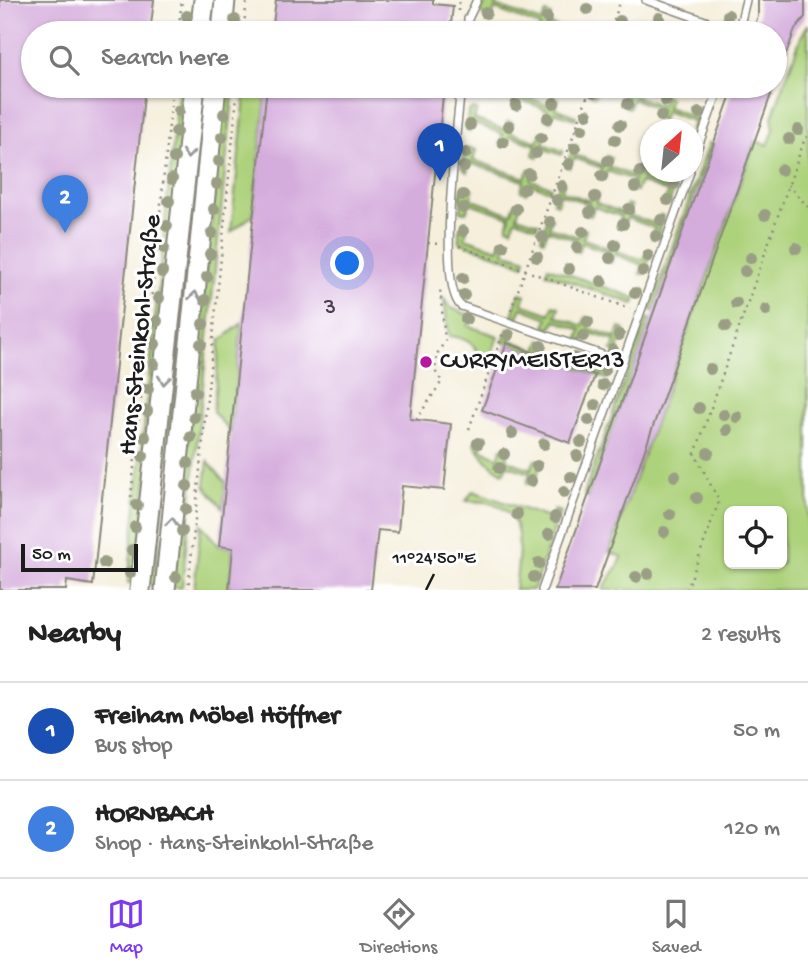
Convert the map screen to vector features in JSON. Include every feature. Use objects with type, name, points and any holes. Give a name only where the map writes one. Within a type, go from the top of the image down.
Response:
[{"type":"main road","points":[[201,21],[204,0]]},
{"type":"main road","points":[[223,21],[225,0]]},
{"type":"main road","name":"Hans-Steinkohl-Straße","points":[[140,590],[194,98]]},
{"type":"main road","name":"Hans-Steinkohl-Straße","points":[[165,590],[215,98]]},
{"type":"lane","points":[[468,21],[477,0]]},
{"type":"lane","points":[[646,0],[705,21]]},
{"type":"lane","points":[[741,21],[746,0]]},
{"type":"lane","points":[[460,98],[450,215],[453,296],[456,302],[623,362]]},
{"type":"lane","points":[[703,133],[716,98]]},
{"type":"lane","points":[[542,590],[686,182]]},
{"type":"path","points":[[179,21],[182,0]]},
{"type":"path","points":[[244,21],[247,0]]},
{"type":"path","points":[[613,21],[621,0]]},
{"type":"path","points":[[130,507],[172,98]]},
{"type":"path","points":[[188,590],[237,98]]},
{"type":"path","points":[[469,429],[587,98]]},
{"type":"path","points":[[687,590],[719,501],[695,454],[788,185],[808,135]]},
{"type":"path","points":[[788,185],[808,207]]},
{"type":"path","points":[[428,243],[462,247],[640,312]]},
{"type":"path","points":[[416,420],[442,381],[435,370],[437,354],[445,341],[440,285]]},
{"type":"green space","points":[[487,0],[498,0],[496,6],[539,21],[527,21],[495,9],[491,19],[484,17],[481,11]]},
{"type":"green space","points":[[546,13],[551,15],[549,21],[542,21]]},
{"type":"green space","points":[[808,24],[808,590],[603,590],[622,557],[609,552],[755,141],[768,145],[774,130],[772,117],[779,98],[787,98],[787,76]]},
{"type":"green space","points":[[178,98],[187,98],[136,584],[128,583]]},
{"type":"green space","points":[[201,98],[207,98],[157,568],[160,575],[159,586],[146,584],[154,567]]},
{"type":"green space","points":[[225,98],[233,98],[182,586],[173,587]]},
{"type":"green space","points":[[245,98],[266,98],[253,215],[231,232]]},
{"type":"green space","points":[[515,98],[528,98],[550,106],[553,98],[556,98],[559,99],[555,108],[576,116],[575,119],[554,112],[551,121],[545,119],[548,110],[522,100],[518,110],[512,108]]},
{"type":"green space","points":[[627,98],[640,98],[661,105],[664,98],[670,98],[667,107],[694,117],[698,108],[703,111],[700,119],[687,119],[665,111],[662,119],[660,119],[657,118],[660,109],[633,99],[629,108],[624,106]]},
{"type":"green space","points":[[471,109],[477,110],[474,119],[504,130],[508,121],[513,123],[510,132],[537,142],[541,133],[546,135],[543,144],[563,151],[562,155],[542,148],[538,157],[533,155],[536,145],[510,136],[506,146],[500,144],[503,134],[473,123],[469,132],[466,130]]},
{"type":"green space","points":[[709,143],[713,144],[703,172],[703,160]]},
{"type":"green space","points":[[574,145],[577,146],[575,155],[603,165],[607,156],[611,158],[609,167],[636,177],[640,168],[640,182],[636,191],[631,189],[634,180],[607,171],[604,180],[599,178],[602,168],[574,158],[570,168],[566,166]]},
{"type":"green space","points":[[468,147],[476,150],[473,160],[525,178],[529,169],[534,171],[531,180],[551,187],[550,191],[530,184],[526,193],[521,191],[524,181],[470,163],[467,172],[462,168]]},
{"type":"green space","points":[[560,181],[564,182],[562,191],[590,201],[594,192],[598,194],[596,203],[623,213],[627,204],[631,206],[628,215],[656,224],[660,215],[663,216],[657,238],[652,238],[655,228],[627,218],[623,227],[618,225],[621,216],[594,207],[591,216],[586,214],[589,204],[560,194],[557,204],[553,202]]},
{"type":"green space","points":[[640,182],[652,182],[669,188],[671,182],[675,182],[670,202],[665,202],[668,192]]},
{"type":"green space","points":[[695,182],[700,182],[654,311],[650,310]]},
{"type":"green space","points":[[465,187],[473,190],[471,199],[511,214],[515,204],[520,206],[517,216],[538,223],[537,227],[516,219],[512,229],[507,227],[510,217],[470,203],[466,212],[461,211],[461,191]]},
{"type":"green space","points":[[548,217],[552,218],[549,227],[578,237],[582,228],[586,230],[583,239],[611,249],[615,240],[619,241],[616,251],[644,260],[647,251],[651,253],[644,274],[640,274],[643,265],[614,254],[611,263],[606,262],[609,252],[582,243],[578,252],[573,250],[576,240],[548,230],[544,240],[541,238]]},
{"type":"green space","points":[[467,228],[465,238],[498,249],[502,240],[507,242],[504,252],[526,259],[524,265],[459,242],[459,229]]},
{"type":"green space","points":[[548,267],[636,298],[634,304],[546,273]]},
{"type":"green space","points":[[520,293],[525,295],[522,304],[550,314],[553,305],[559,307],[556,316],[583,326],[586,317],[592,319],[589,328],[616,338],[620,328],[625,330],[617,352],[612,351],[615,341],[588,332],[584,341],[578,339],[581,330],[555,320],[551,329],[545,327],[548,318],[522,308],[518,317],[512,315]]},
{"type":"green space","points":[[444,299],[451,308],[472,316],[468,326],[498,336],[488,365],[480,363],[477,351],[470,343],[449,336]]},
{"type":"green space","points":[[647,318],[651,320],[588,498],[584,494]]},
{"type":"green space","points":[[242,323],[231,433],[213,412],[220,341]]},
{"type":"green space","points":[[508,329],[513,331],[510,340],[537,350],[541,340],[546,342],[543,352],[570,362],[574,352],[578,354],[575,364],[603,374],[607,364],[612,366],[607,379],[503,342]]},
{"type":"green space","points":[[477,439],[484,442],[481,449],[498,458],[502,448],[509,450],[506,460],[531,469],[535,460],[542,462],[533,485],[527,483],[530,473],[507,465],[503,473],[494,467],[477,448],[474,443]]},
{"type":"green space","points":[[208,461],[226,483],[223,508],[205,486]]},
{"type":"green space","points":[[473,491],[551,519],[554,510],[560,512],[533,590],[515,590],[519,541],[513,519],[505,510],[494,504],[466,501]]},
{"type":"green space","points":[[201,524],[219,546],[233,548],[229,590],[194,590]]},
{"type":"building","points":[[0,0],[154,0],[151,21],[21,21],[21,98],[144,98],[93,585],[67,581],[66,590],[0,590]]},
{"type":"building","points":[[276,0],[433,0],[433,4],[453,6],[451,21],[273,21]]},
{"type":"building","points":[[758,0],[805,0],[805,17],[795,29],[787,52],[787,21],[756,21]]},
{"type":"building","points":[[266,98],[443,98],[410,419],[451,424],[444,490],[402,486],[398,532],[378,530],[371,590],[229,590],[233,548],[219,546]]},
{"type":"building","points":[[730,98],[770,98],[595,590],[555,590],[700,182],[703,182],[703,173]]},
{"type":"building","points":[[507,343],[595,375],[570,443],[482,410]]},
{"type":"place","name":"Freiham Möbel Höffner","points":[[440,181]]},
{"type":"place","name":"HORNBACH","points":[[65,233]]},
{"type":"place","name":"CURRYMEISTER13","points":[[426,362]]}]
